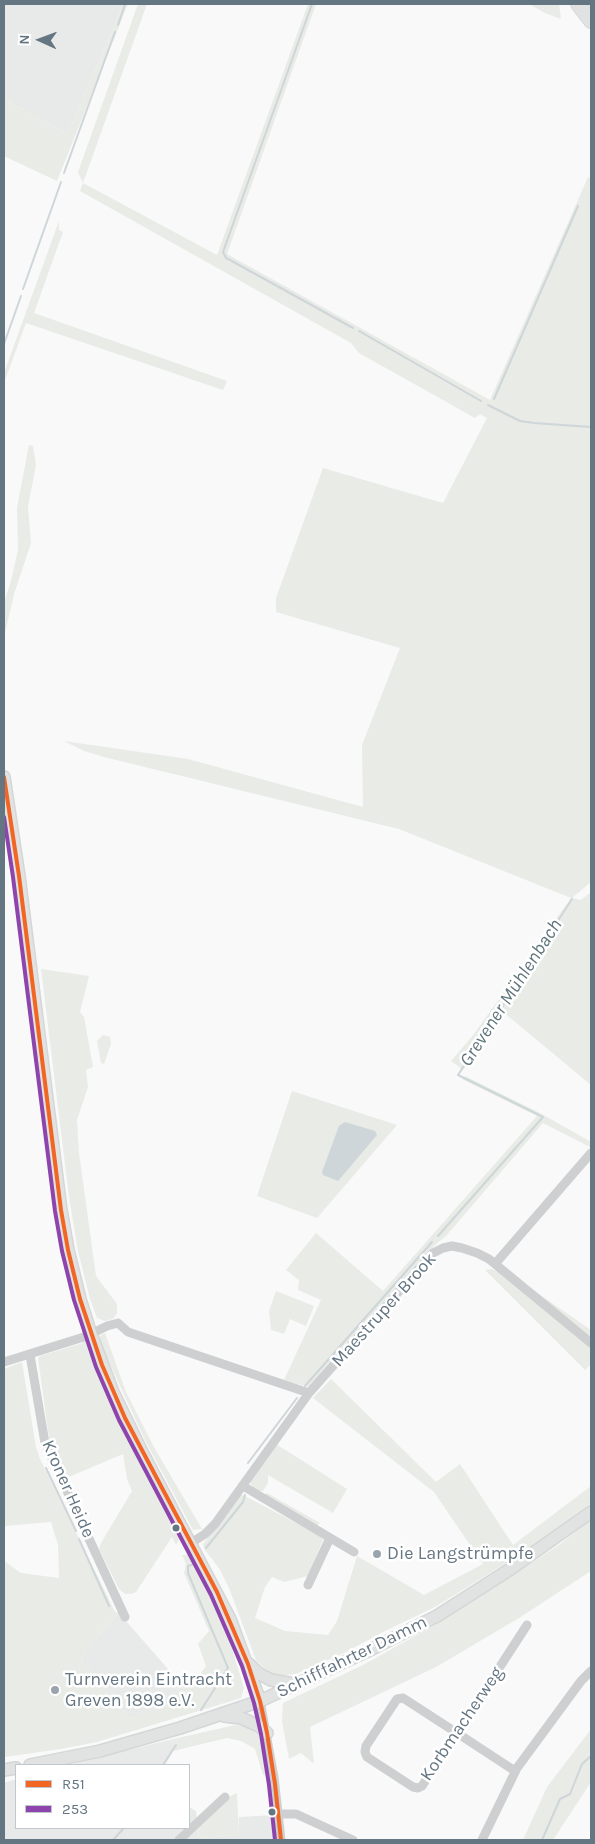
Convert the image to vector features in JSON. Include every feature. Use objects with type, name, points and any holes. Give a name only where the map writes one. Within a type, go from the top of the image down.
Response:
[{"type":"highway","points":[[578,4],[591,21]]},
{"type":"main road","points":[[4,777],[19,876],[62,1210],[74,1274],[91,1334],[125,1418],[230,1619],[260,1701]]},
{"type":"main road","name":"Schifffahrter Damm","points":[[35,1764],[100,1751],[218,1716],[260,1701],[368,1651],[437,1616],[512,1568],[591,1512]]},
{"type":"main road","points":[[248,1664],[258,1673],[271,1680],[296,1684]]},
{"type":"main road","points":[[218,1716],[241,1718],[267,1732]]},
{"type":"street","points":[[495,1264],[591,1153]]},
{"type":"street","name":"Maestruper Brook","points":[[191,1543],[214,1524],[309,1393],[433,1253],[443,1248],[452,1246],[477,1253],[495,1264],[591,1343]]},
{"type":"street","points":[[4,1362],[30,1355],[118,1323],[128,1332],[309,1393]]},
{"type":"street","name":"Kroner Heide","points":[[30,1355],[45,1443],[125,1617]]},
{"type":"street","points":[[243,1486],[354,1552]]},
{"type":"street","points":[[308,1585],[330,1538]]},
{"type":"street","name":"Korbmacherweg","points":[[456,1733],[403,1698],[397,1699],[364,1752],[367,1757],[413,1787],[418,1788],[422,1786],[527,1625]]},
{"type":"street","points":[[482,1840],[515,1771],[581,1681],[591,1671]]},
{"type":"street","points":[[260,1701],[267,1732],[281,1840]]},
{"type":"street","points":[[456,1733],[515,1771]]},
{"type":"street","points":[[179,1840],[225,1797]]},
{"type":"street","points":[[278,1814],[296,1814],[353,1840]]},
{"type":"shaded area","points":[[4,4],[123,4],[68,134],[4,99]]},
{"type":"shaded area","points":[[123,4],[128,4],[57,181],[4,156],[4,99],[68,134]]},
{"type":"shaded area","points":[[138,4],[147,4],[83,183],[78,172]]},
{"type":"shaded area","points":[[308,4],[316,4],[227,254],[490,400],[588,177],[591,178],[591,882],[572,898],[581,900],[591,892],[591,1085],[502,1011],[463,1070],[451,1061],[474,1034],[571,898],[399,829],[108,758],[84,751],[64,741],[188,759],[363,807],[362,745],[400,648],[276,612],[276,598],[323,468],[443,503],[487,418],[480,414],[475,418],[359,353],[351,343],[80,191],[83,183],[217,255]]},
{"type":"shaded area","points":[[529,4],[559,4],[561,19],[545,13]]},
{"type":"shaded area","points":[[59,221],[59,230],[63,232],[34,313],[227,381],[223,390],[26,323],[4,383],[4,373]]},
{"type":"shaded area","points":[[29,445],[33,446],[36,465],[28,506],[31,543],[14,594],[4,638],[4,603],[18,550],[17,508]]},
{"type":"shaded area","points":[[41,969],[89,976],[80,1012],[84,1017],[93,1067],[86,1070],[88,1087],[77,1120],[79,1153],[96,1276],[117,1304],[117,1313],[113,1319],[105,1321],[97,1318],[90,1299],[78,1251],[69,1197]]},
{"type":"shaded area","points":[[103,1035],[110,1037],[111,1044],[104,1064],[101,1063],[97,1041]]},
{"type":"shaded area","points":[[465,1076],[540,1113],[591,1142],[591,1146],[543,1123],[446,1236],[435,1245],[309,1387],[284,1380],[321,1300],[298,1290],[299,1280],[286,1270],[316,1233],[383,1291],[537,1116],[462,1079]]},
{"type":"shaded area","points":[[292,1091],[397,1125],[317,1218],[257,1196]]},
{"type":"shaded area","points":[[345,1122],[375,1131],[377,1135],[338,1181],[323,1175],[322,1172],[339,1126]]},
{"type":"shaded area","points":[[492,1269],[526,1285],[591,1330],[591,1364],[585,1370],[485,1270]]},
{"type":"shaded area","points":[[276,1291],[314,1306],[306,1326],[290,1319],[284,1334],[271,1330],[269,1311]]},
{"type":"shaded area","points":[[105,1333],[126,1392],[155,1449],[202,1529],[193,1530],[145,1440],[99,1340],[101,1335]]},
{"type":"shaded area","points":[[83,1341],[88,1343],[100,1376],[179,1539],[176,1545],[172,1537],[136,1592],[131,1594],[125,1594],[119,1589],[99,1549],[132,1491],[127,1479],[123,1454],[64,1479],[50,1445],[38,1358],[83,1343]]},
{"type":"shaded area","points":[[22,1362],[36,1447],[40,1459],[115,1612],[119,1613],[86,1650],[82,1662],[130,1718],[160,1706],[182,1685],[193,1685],[206,1666],[198,1644],[209,1631],[184,1573],[186,1564],[182,1555],[188,1555],[200,1567],[223,1620],[244,1688],[241,1698],[97,1742],[4,1757],[4,1561],[21,1573],[59,1578],[58,1545],[51,1522],[4,1526],[4,1369]]},
{"type":"shaded area","points":[[331,1379],[436,1482],[460,1464],[513,1545],[591,1486],[591,1503],[519,1555],[435,1607],[346,1652],[296,1674],[277,1676],[256,1660],[229,1588],[219,1568],[204,1549],[203,1544],[241,1494],[321,1536],[323,1540],[308,1576],[284,1582],[272,1577],[265,1587],[255,1618],[285,1631],[328,1635],[337,1621],[357,1556],[424,1595],[483,1564],[434,1492],[313,1398]]},
{"type":"shaded area","points":[[276,1444],[347,1489],[333,1513],[268,1475],[268,1483],[263,1491],[257,1491],[251,1485],[250,1480]]},
{"type":"shaded area","points":[[267,1493],[320,1523],[316,1526],[265,1495]]},
{"type":"shaded area","points":[[591,1519],[591,1571],[519,1618],[436,1667],[310,1727],[314,1764],[301,1753],[289,1759],[282,1721],[283,1703],[363,1665],[442,1621],[559,1545]]},
{"type":"shaded area","points":[[119,1613],[182,1685],[160,1706],[130,1718],[82,1662],[86,1650]]},
{"type":"shaded area","points":[[235,1725],[247,1726],[260,1736],[267,1750],[270,1776],[263,1775],[255,1749],[241,1741],[227,1738],[173,1751],[178,1743],[169,1740]]},
{"type":"shaded area","points":[[591,1729],[591,1782],[553,1840],[523,1840],[547,1787]]},
{"type":"shaded area","points":[[169,1740],[178,1743],[166,1764],[72,1764]]},
{"type":"shaded area","points":[[15,1779],[15,1829],[190,1829],[190,1808],[196,1811],[199,1838],[239,1835],[239,1817],[275,1815],[277,1840],[4,1840],[4,1783]]},
{"type":"shaded area","points":[[237,1793],[239,1835],[199,1838],[198,1825],[229,1797]]},
{"type":"waterway","points":[[118,25],[125,4]]},
{"type":"waterway","points":[[312,4],[223,252],[226,258],[353,328]]},
{"type":"waterway","points":[[64,173],[115,32]]},
{"type":"waterway","points":[[23,289],[61,182]]},
{"type":"waterway","points":[[494,399],[578,206]]},
{"type":"waterway","points":[[4,344],[21,296]]},
{"type":"waterway","points":[[359,331],[481,401]]},
{"type":"waterway","points":[[488,405],[520,421],[591,427]]},
{"type":"waterway","name":"Grevener Mühlenbach","points":[[438,1236],[543,1117],[458,1075],[572,899]]},
{"type":"waterway","name":"Grevener Mühlenbach","points":[[305,1386],[432,1242]]},
{"type":"waterway","name":"Grevener Mühlenbach","points":[[248,1463],[297,1398]]},
{"type":"waterway","points":[[46,1468],[76,1531]]},
{"type":"waterway","name":"Grevener Mühlenbach","points":[[206,1548],[243,1502],[245,1495]]},
{"type":"waterway","points":[[79,1539],[109,1606]]},
{"type":"waterway","name":"Grevener Mühlenbach","points":[[194,1564],[188,1566],[188,1573],[228,1668],[201,1710]]},
{"type":"waterway","name":"Grevener Mühlenbach","points":[[164,1764],[176,1745]]},
{"type":"waterway","points":[[542,1840],[560,1799],[570,1794],[582,1764],[591,1756]]},
{"type":"waterway","name":"Grevener Mühlenbach","points":[[113,1840],[123,1829]]},
{"type":"transit line","name":"R51","points":[[4,777],[19,876],[61,1210],[68,1250],[80,1299],[102,1365],[125,1418],[217,1592],[248,1664],[260,1701],[267,1733],[281,1840]]},
{"type":"transit line","name":"253","points":[[4,817],[55,1211],[62,1251],[74,1300],[96,1367],[119,1420],[211,1595],[242,1666],[254,1703],[261,1734],[275,1840]]},
{"type":"place","name":"Die Langstrümpfe","points":[[377,1554]]},
{"type":"place","name":"Turnverein Eintracht Greven 1898 e.V.","points":[[55,1690]]}]
